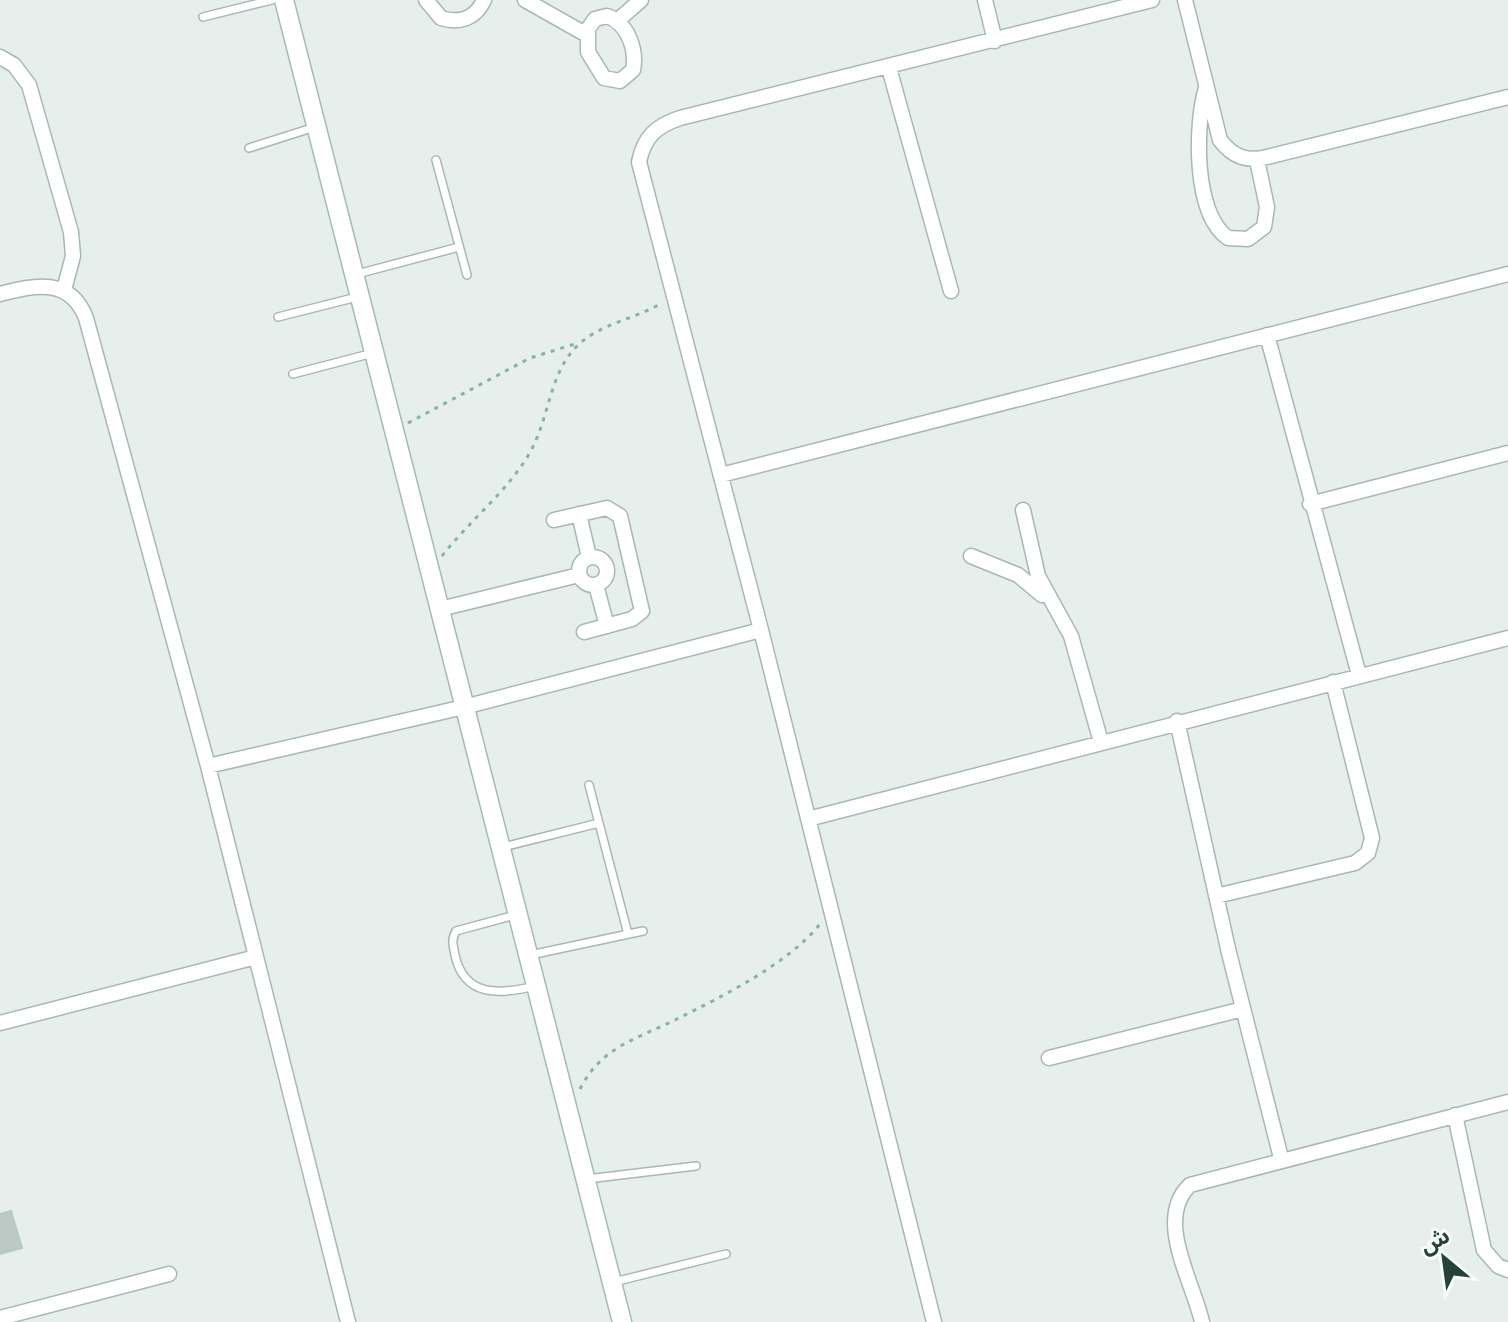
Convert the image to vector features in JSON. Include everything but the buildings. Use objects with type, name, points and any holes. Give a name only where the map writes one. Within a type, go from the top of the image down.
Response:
[{"type":"street","points":[[284,0],[622,1322]]},
{"type":"street","points":[[426,0],[433,12],[450,21],[469,18],[484,0]]},
{"type":"street","points":[[525,0],[587,35]]},
{"type":"street","points":[[617,21],[641,0]]},
{"type":"street","points":[[985,0],[995,41]]},
{"type":"street","points":[[934,1322],[761,630],[639,162],[647,138],[657,128],[680,118],[1152,0]]},
{"type":"street","points":[[1185,0],[1220,140],[1236,155],[1257,160],[1508,97]]},
{"type":"street","points":[[601,17],[617,21],[630,40],[634,56],[633,70],[626,79],[615,82],[600,75],[588,52],[587,35],[591,23],[601,17]]},
{"type":"street","points":[[0,57],[14,65],[29,85],[71,232],[73,256],[64,290]]},
{"type":"street","points":[[889,68],[951,291]]},
{"type":"street","points":[[1207,87],[1197,133],[1200,165],[1214,224],[1228,238],[1248,239],[1264,227],[1267,207],[1257,160]]},
{"type":"street","points":[[721,475],[1508,274]]},
{"type":"street","points":[[0,294],[40,285],[64,290],[74,297],[86,318],[208,766],[348,1322]]},
{"type":"street","points":[[1267,335],[1310,504],[1359,675]]},
{"type":"street","points":[[1310,504],[1508,453]]},
{"type":"street","points":[[554,520],[607,508],[618,512],[632,561],[642,611],[636,618],[584,632]]},
{"type":"street","points":[[1023,510],[1038,576],[1071,636],[1101,742]]},
{"type":"street","points":[[579,514],[589,557]]},
{"type":"street","points":[[971,556],[1023,578],[1056,610]]},
{"type":"street","points":[[579,575],[588,584],[596,585],[604,580],[607,567],[602,560],[589,557]]},
{"type":"street","points":[[579,575],[580,566],[589,557]]},
{"type":"street","points":[[607,567],[632,561]]},
{"type":"street","points":[[440,609],[579,575]]},
{"type":"street","points":[[596,585],[607,626]]},
{"type":"street","points":[[208,766],[464,707],[761,630]]},
{"type":"street","points":[[808,819],[1177,721],[1508,638]]},
{"type":"street","points":[[1216,896],[1355,863],[1368,853],[1372,838],[1333,682]]},
{"type":"street","points":[[1177,721],[1216,896],[1281,1158]]},
{"type":"street","points":[[0,1023],[256,957]]},
{"type":"street","points":[[1049,1058],[1243,1009]]},
{"type":"street","points":[[1202,1322],[1175,1231],[1177,1200],[1190,1185],[1281,1158],[1508,1102]]},
{"type":"street","points":[[1455,1115],[1480,1239],[1490,1259],[1508,1270]]},
{"type":"street","points":[[0,1318],[169,1274]]},
{"type":"lane","points":[[203,17],[272,0]]},
{"type":"lane","points":[[249,148],[316,126]]},
{"type":"lane","points":[[436,160],[467,275]]},
{"type":"lane","points":[[354,275],[459,247]]},
{"type":"lane","points":[[278,317],[360,297]]},
{"type":"lane","points":[[293,374],[374,353]]},
{"type":"lane","points":[[589,785],[628,934]]},
{"type":"lane","points":[[500,848],[599,823]]},
{"type":"lane","points":[[517,914],[456,931],[452,940],[457,968],[465,981],[479,988],[511,990],[536,986]]},
{"type":"lane","points":[[528,955],[643,931]]},
{"type":"lane","points":[[585,1179],[696,1166]]},
{"type":"lane","points":[[612,1283],[726,1254]]},
{"type":"path","points":[[394,430],[530,358],[581,342],[604,328],[646,312],[673,295]]},
{"type":"path","points":[[430,572],[463,529],[522,466],[539,435],[557,375],[581,342]]},
{"type":"path","points":[[571,1123],[576,1098],[587,1075],[610,1050],[678,1018],[782,959],[814,932],[831,909]]}]
